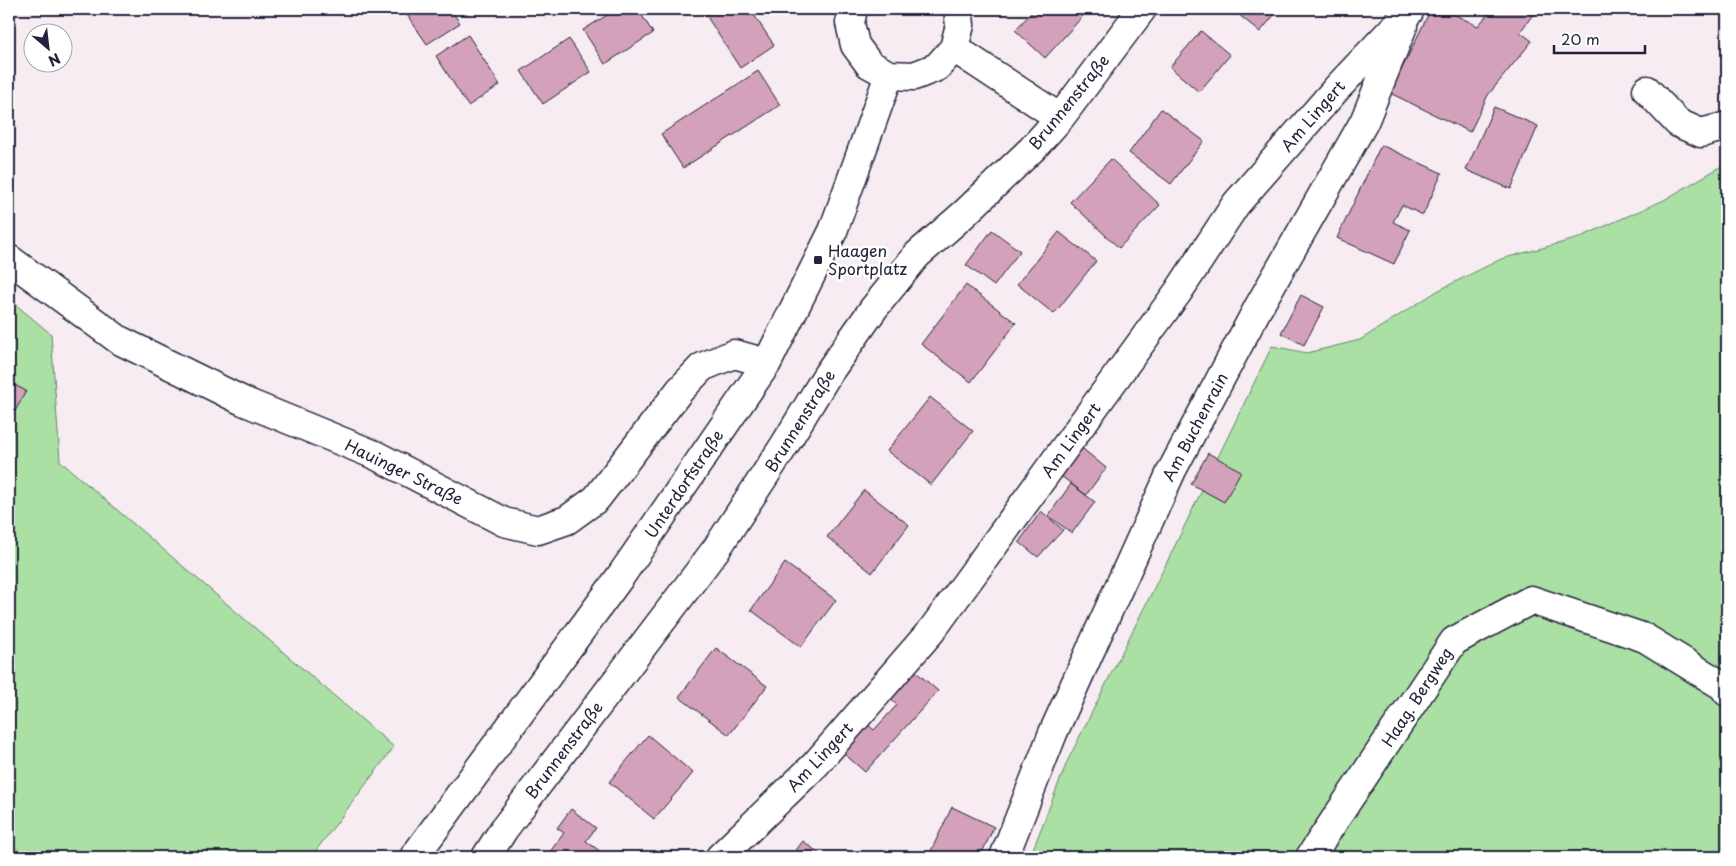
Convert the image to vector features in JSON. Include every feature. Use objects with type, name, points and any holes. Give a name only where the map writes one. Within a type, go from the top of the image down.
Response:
[{"type":"street","points":[[853,9],[850,23],[856,45],[869,64],[889,75],[914,76],[937,67],[954,48],[960,25],[958,9]]},
{"type":"street","name":"Brunnenstraße","points":[[486,857],[504,829],[717,548],[784,446],[827,375],[874,308],[917,255],[964,214],[1032,149],[1060,118],[1142,9]]},
{"type":"street","name":"Am Lingert","points":[[720,857],[815,765],[932,630],[1178,292],[1236,204],[1337,88],[1410,10]]},
{"type":"street","name":"Am Buchenrain","points":[[1004,857],[1053,732],[1172,470],[1258,308],[1364,122],[1410,10]]},
{"type":"street","points":[[954,48],[1060,118]]},
{"type":"street","name":"Unterdorfstraße","points":[[414,857],[620,577],[767,363],[833,231],[889,75]]},
{"type":"street","points":[[1647,90],[1678,123],[1701,133],[1727,126]]},
{"type":"street","name":"Hauinger Straße","points":[[9,259],[119,340],[244,402],[375,455],[504,522],[538,530],[567,520],[596,499],[680,390],[702,367],[734,354],[767,363]]},
{"type":"street","name":"Haag. Bergweg","points":[[1310,857],[1454,641],[1532,600],[1645,638],[1723,686],[1727,692]]},
{"type":"green space","points":[[1727,163],[1727,857],[1030,857],[1067,762],[1272,346],[1307,353],[1360,340],[1439,290],[1501,259],[1576,239],[1664,200]]},
{"type":"green space","points":[[9,299],[51,334],[60,461],[394,747],[311,857],[27,857],[9,842]]},
{"type":"building","points":[[403,9],[450,9],[460,23],[427,44]]},
{"type":"building","points":[[617,9],[638,9],[653,33],[605,64],[583,30]]},
{"type":"building","points":[[702,9],[750,9],[774,45],[740,68]]},
{"type":"building","points":[[1035,9],[1075,9],[1083,16],[1045,58],[1015,30]]},
{"type":"building","points":[[1232,9],[1279,9],[1260,32]]},
{"type":"building","points":[[1431,9],[1443,9],[1478,26],[1488,14],[1482,9],[1537,9],[1520,32],[1532,41],[1488,95],[1470,132],[1390,93]]},
{"type":"building","points":[[1201,31],[1230,55],[1199,92],[1170,67]]},
{"type":"building","points":[[468,35],[500,85],[468,106],[436,56]]},
{"type":"building","points":[[569,39],[591,72],[543,104],[521,71]]},
{"type":"building","points":[[758,71],[780,105],[683,168],[661,134]]},
{"type":"building","points":[[1494,107],[1538,126],[1511,189],[1466,170]]},
{"type":"building","points":[[1161,109],[1204,141],[1171,184],[1129,153]]},
{"type":"building","points":[[1381,145],[1442,173],[1423,215],[1402,205],[1393,222],[1410,230],[1394,264],[1337,238]]},
{"type":"building","points":[[1111,159],[1160,205],[1119,248],[1070,202]]},
{"type":"building","points":[[992,230],[1020,251],[994,286],[966,265]]},
{"type":"building","points":[[1059,232],[1096,261],[1054,314],[1017,284]]},
{"type":"building","points":[[966,285],[1016,323],[971,382],[921,344]]},
{"type":"building","points":[[1301,295],[1324,307],[1304,345],[1281,333]]},
{"type":"building","points":[[9,382],[26,391],[13,415],[9,413]]},
{"type":"building","points":[[930,397],[973,431],[931,485],[887,451]]},
{"type":"building","points":[[1078,445],[1106,468],[1086,495],[1061,476]]},
{"type":"building","points":[[1208,453],[1241,471],[1224,502],[1191,484]]},
{"type":"building","points":[[1071,484],[1095,502],[1072,533],[1048,516]]},
{"type":"building","points":[[864,490],[909,525],[872,573],[827,537]]},
{"type":"building","points":[[1041,511],[1063,530],[1038,557],[1019,542]]},
{"type":"building","points":[[785,563],[836,600],[801,647],[751,610]]},
{"type":"building","points":[[716,648],[767,686],[729,735],[679,697]]},
{"type":"building","points":[[914,670],[938,691],[865,772],[841,751],[866,723],[874,730],[897,705],[889,698]]},
{"type":"building","points":[[648,735],[693,773],[654,819],[609,782]]},
{"type":"building","points":[[952,807],[994,827],[980,857],[928,857]]},
{"type":"building","points":[[571,809],[596,828],[586,841],[608,857],[546,857],[564,833],[557,828]]},
{"type":"building","points":[[803,841],[824,857],[791,857]]},
{"type":"place","name":"Haagen Sportplatz","points":[[818,260]]}]
